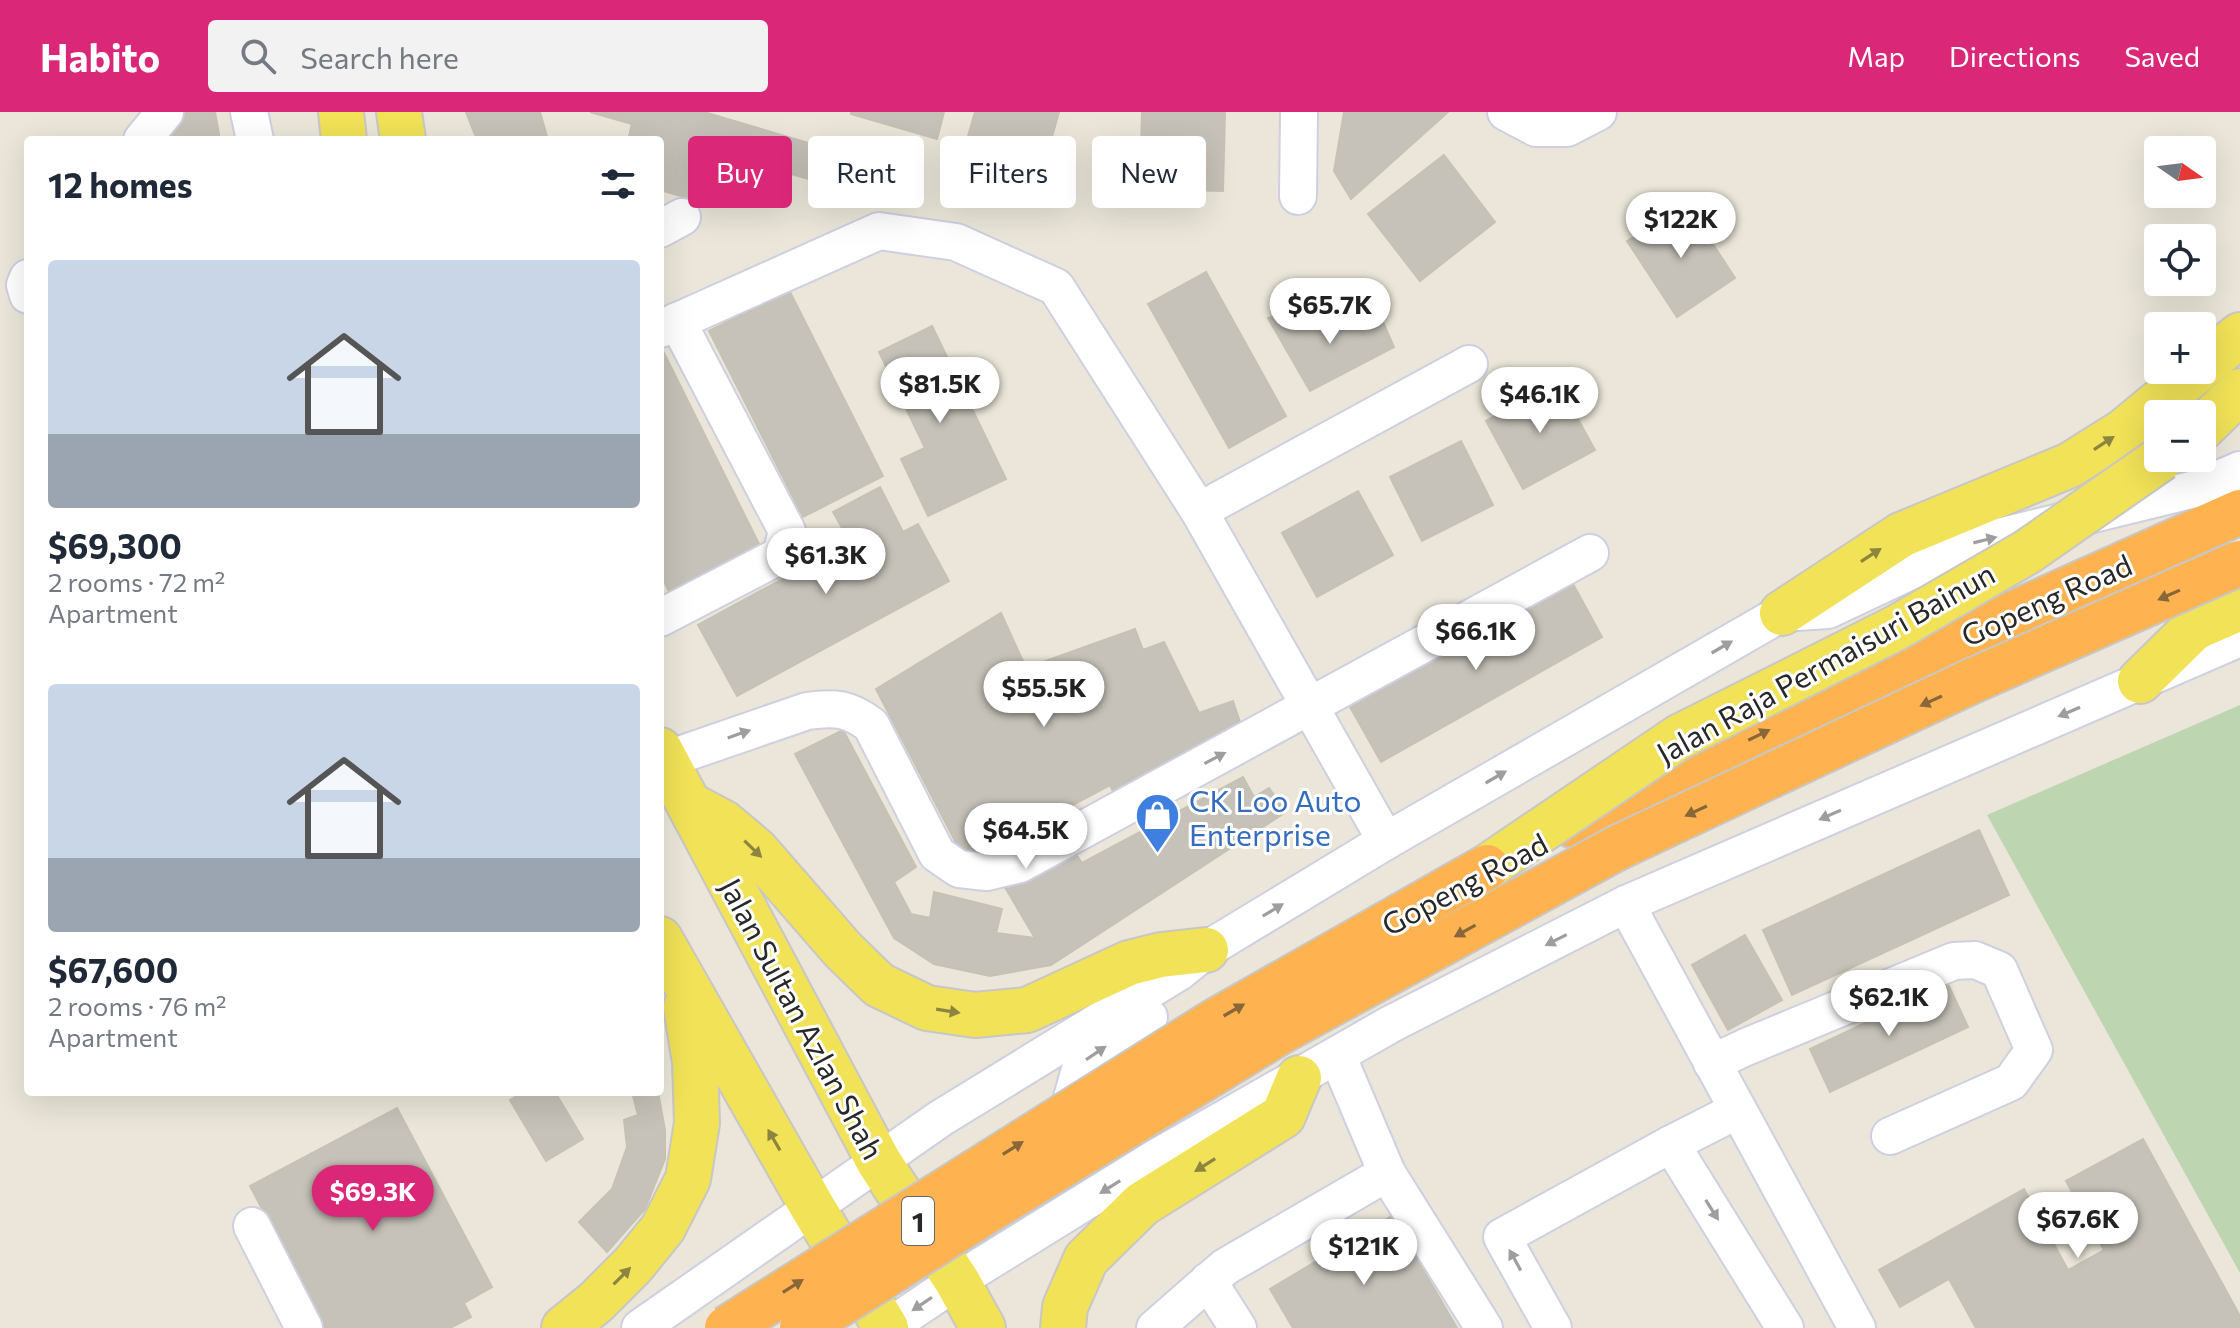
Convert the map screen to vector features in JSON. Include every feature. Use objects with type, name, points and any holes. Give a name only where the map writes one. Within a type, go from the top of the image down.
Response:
[{"type":"highway","name":"Gopeng Road","points":[[727,1328],[1212,1023],[1487,867],[1943,645],[2240,512]]},
{"type":"highway","name":"Gopeng Road","points":[[802,1328],[1280,1032],[1617,848],[1972,681],[2240,563]]},
{"type":"main road","points":[[341,112],[344,136]]},
{"type":"main road","points":[[399,112],[402,136]]},
{"type":"main road","points":[[2216,355],[2240,335]]},
{"type":"main road","points":[[1782,613],[1901,535],[2070,465],[2124,431],[2181,384]]},
{"type":"main road","points":[[2216,414],[2240,391]]},
{"type":"main road","name":"Jalan Raja Permaisuri Bainun","points":[[1487,867],[1679,737],[1896,628],[2027,552],[2144,471]]},
{"type":"main road","points":[[2140,681],[2194,628],[2240,608]]},
{"type":"main road","name":"Jalan Sultan Azlan Shah","points":[[664,757],[879,1162],[957,1281]]},
{"type":"main road","points":[[690,804],[724,823],[756,850],[843,950],[879,985],[927,1008],[975,1015],[1027,1010],[1129,963],[1161,955],[1193,961]]},
{"type":"main road","points":[[664,946],[813,1208]]},
{"type":"main road","points":[[564,1328],[633,1265],[663,1228],[688,1179],[697,1123],[695,1062],[681,978]]},
{"type":"main road","points":[[1063,1328],[1065,1307],[1086,1259],[1142,1204],[1283,1116],[1299,1078]]},
{"type":"main road","name":"1","points":[[813,1208],[886,1328]]},
{"type":"main road","name":"1","points":[[957,1281],[983,1328]]},
{"type":"street","points":[[145,136],[165,112]]},
{"type":"street","points":[[249,112],[254,136]]},
{"type":"street","points":[[1298,196],[1299,112]]},
{"type":"street","points":[[1506,112],[1536,128],[1567,128],[1598,112]]},
{"type":"street","points":[[664,616],[781,555],[787,531],[668,325],[879,231],[956,242],[1056,287],[1199,511],[1386,841]]},
{"type":"street","points":[[1199,511],[1469,364]]},
{"type":"street","points":[[879,1162],[941,1118],[1386,841],[1782,613],[1828,610],[1966,545],[2195,489],[2240,470]]},
{"type":"street","points":[[664,755],[807,711],[831,707],[855,713],[871,725],[937,854],[959,869],[987,872],[1020,864],[1590,553]]},
{"type":"street","points":[[957,1281],[1154,1159],[1391,1024],[1626,904],[2240,638]]},
{"type":"street","points":[[1626,904],[1857,1328]]},
{"type":"street","points":[[1712,1063],[1954,961],[1975,960],[1999,970],[2034,1050],[2011,1082],[1890,1136]]},
{"type":"street","points":[[1193,961],[1179,997],[1082,1062],[1070,1105],[1091,1149],[1124,1152],[1337,1031],[1391,1024]]},
{"type":"street","points":[[1337,1055],[1387,1173],[1484,1328]]},
{"type":"street","points":[[1553,1328],[1502,1237],[1738,1110]]},
{"type":"street","points":[[1671,1144],[1785,1328]]},
{"type":"street","name":"1","points":[[640,1328],[879,1162]]},
{"type":"street","points":[[1155,1328],[1225,1267],[1387,1173]]},
{"type":"street","points":[[252,1226],[304,1328]]},
{"type":"street","name":"1","points":[[886,1328],[957,1281]]},
{"type":"street","points":[[1208,1281],[1238,1328]]},
{"type":"green space","points":[[2240,705],[2240,1273],[1987,815]]},
{"type":"building","points":[[174,112],[215,112],[219,136],[153,136]]},
{"type":"building","points":[[466,112],[540,112],[547,136],[475,136]]},
{"type":"building","points":[[590,112],[704,112],[785,136],[688,136],[688,198],[664,191],[664,136],[629,136],[632,124]]},
{"type":"building","points":[[851,112],[944,112],[937,139]]},
{"type":"building","points":[[975,112],[1059,112],[1052,136],[968,136]]},
{"type":"building","points":[[1142,112],[1225,112],[1223,191],[1206,191],[1206,136],[1141,136]]},
{"type":"building","points":[[1344,112],[1448,112],[1351,199],[1334,171]]},
{"type":"building","points":[[792,138],[808,143],[808,179],[792,174]]},
{"type":"building","points":[[1444,155],[1495,222],[1420,281],[1368,214]]},
{"type":"building","points":[[1686,203],[1735,278],[1677,317],[1627,241]]},
{"type":"building","points":[[1206,272],[1286,416],[1229,448],[1148,304]]},
{"type":"building","points":[[789,290],[883,476],[803,517],[709,331]]},
{"type":"building","points":[[1296,310],[1303,328],[1333,319],[1383,322],[1394,347],[1310,391],[1268,318]]},
{"type":"building","points":[[932,326],[1006,479],[928,516],[901,459],[925,448],[879,352]]},
{"type":"building","points":[[664,353],[763,552],[672,598],[664,581]]},
{"type":"building","points":[[1557,381],[1595,450],[1523,489],[1486,421]]},
{"type":"building","points":[[1461,441],[1493,505],[1422,541],[1390,477]]},
{"type":"building","points":[[880,487],[903,532],[918,524],[949,581],[737,696],[698,625],[850,542],[833,512]]},
{"type":"building","points":[[1358,491],[1393,555],[1317,597],[1282,533]]},
{"type":"building","points":[[1572,582],[1602,637],[1381,762],[1350,707]]},
{"type":"building","points":[[1001,613],[1026,668],[1135,629],[1143,650],[1164,642],[1199,713],[1233,701],[1243,731],[1118,801],[1110,785],[966,862],[876,689]]},
{"type":"building","name":"CK Loo Auto Enterprise","points":[[843,730],[916,867],[894,882],[911,914],[930,918],[934,892],[1002,909],[996,933],[1035,938],[1003,884],[1071,847],[1082,863],[1243,777],[1254,797],[1269,788],[1286,812],[1051,965],[990,976],[934,964],[894,938],[795,754]]},
{"type":"building","points":[[1979,830],[2009,895],[1792,995],[1763,930]]},
{"type":"building","points":[[1745,935],[1782,1000],[1728,1030],[1692,965]]},
{"type":"building","points":[[1948,984],[1968,1027],[1830,1092],[1810,1049]]},
{"type":"building","points":[[516,1096],[557,1096],[583,1139],[546,1161],[510,1100]]},
{"type":"building","points":[[633,1096],[659,1096],[665,1130],[665,1159],[645,1209],[607,1252],[579,1222],[612,1189],[627,1147],[624,1120],[638,1115]]},
{"type":"building","points":[[397,1108],[492,1287],[464,1303],[471,1317],[450,1328],[325,1328],[250,1186]]},
{"type":"building","points":[[2143,1139],[2240,1316],[2240,1328],[1976,1328],[1949,1279],[1900,1307],[1879,1270],[2024,1189],[2068,1270],[2104,1250],[2066,1181]]},
{"type":"building","points":[[1392,1216],[1457,1328],[1293,1328],[1270,1289]]},
{"type":"place","name":"CK Loo Auto Enterprise","points":[[1158,855]]}]
